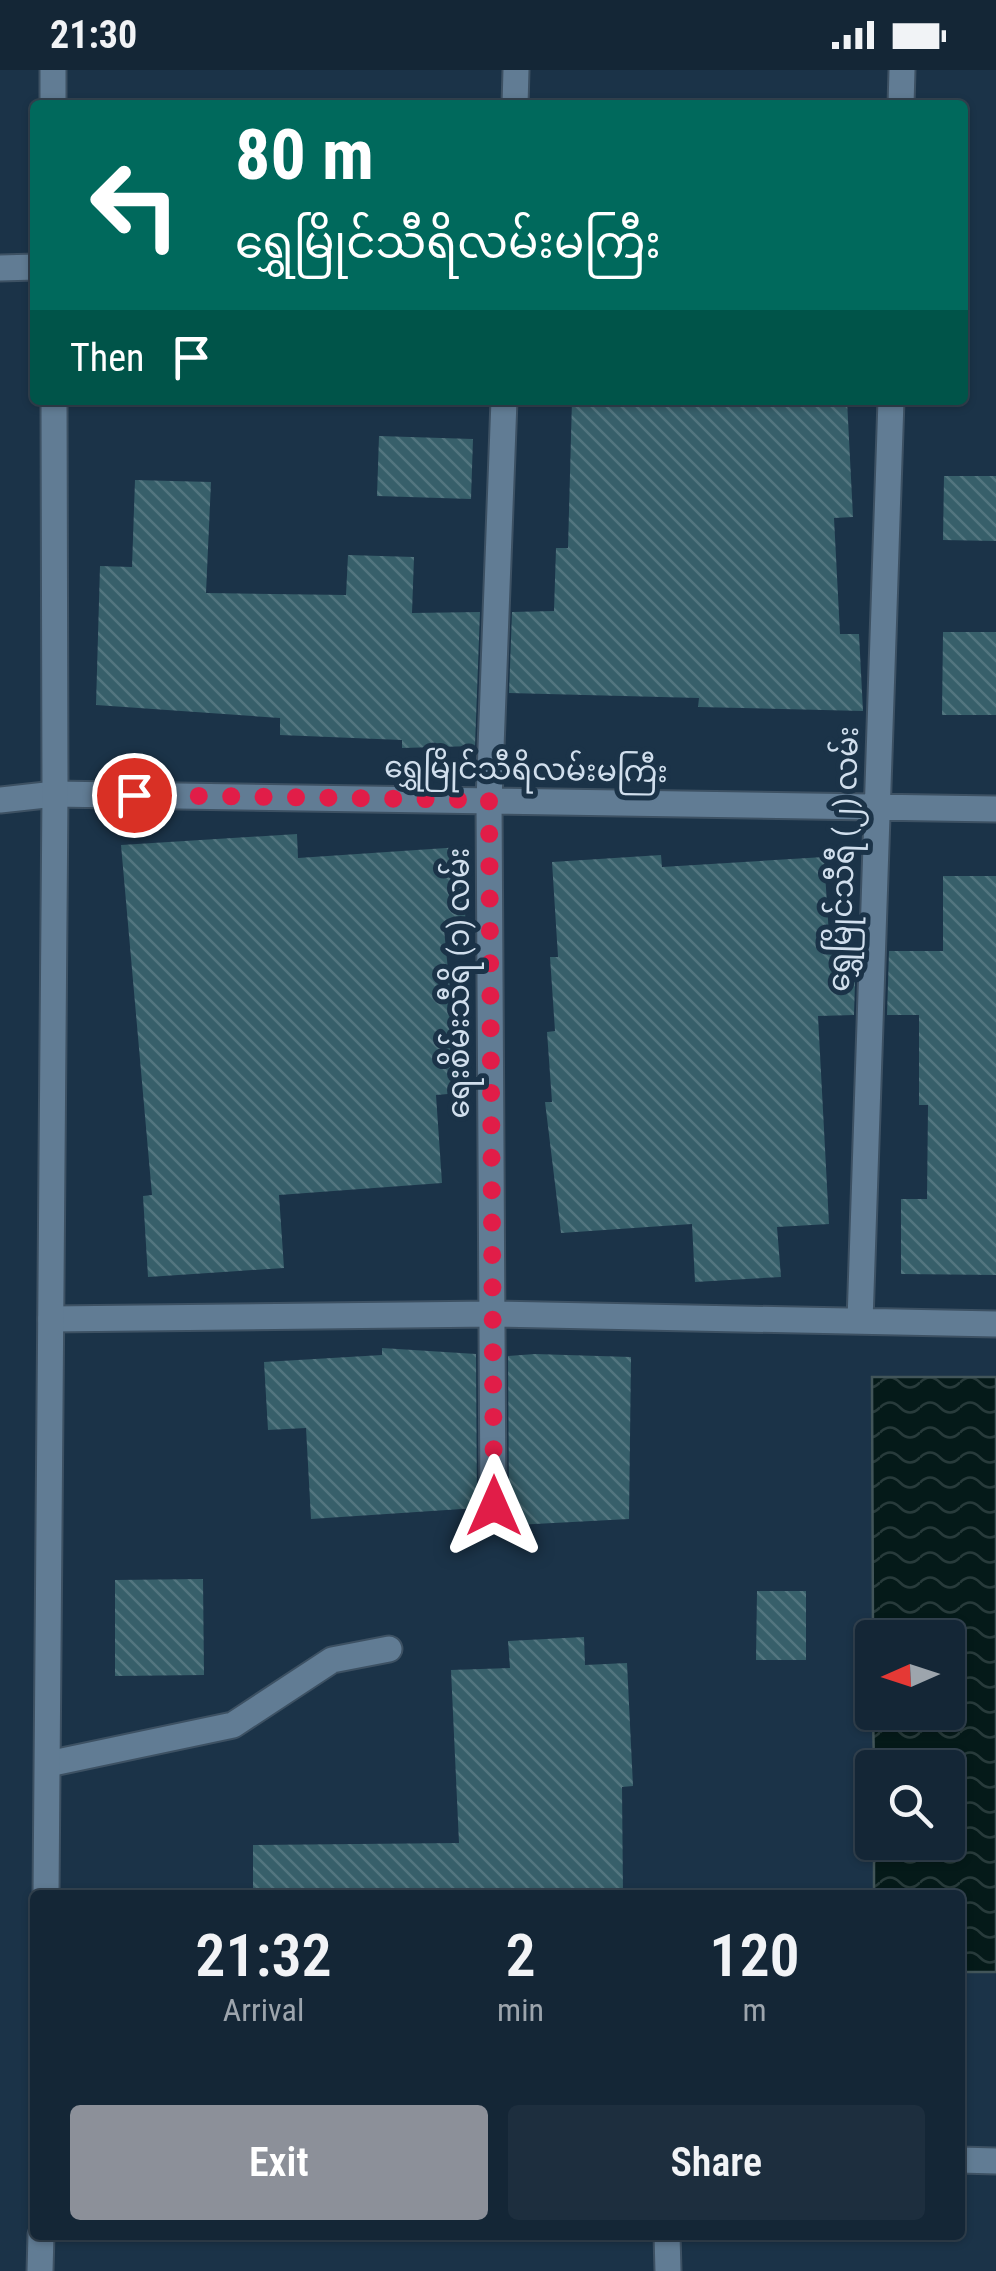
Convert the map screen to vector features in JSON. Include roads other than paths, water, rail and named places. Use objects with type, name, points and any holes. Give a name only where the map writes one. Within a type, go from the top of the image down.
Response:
[{"type":"street","points":[[53,70],[53,100]]},
{"type":"street","points":[[515,100],[516,70]]},
{"type":"street","points":[[901,100],[902,70]]},
{"type":"street","points":[[0,268],[30,267]]},
{"type":"street","points":[[46,1890],[56,794],[54,405]]},
{"type":"street","name":"ရေးစိမ်းသီရိ (၁) လမ်း","points":[[494,1506],[489,800],[504,405]]},
{"type":"street","name":"ရွှေမြိုင်သီရီ (၂) လမ်း","points":[[860,1321],[891,405]]},
{"type":"street","name":"ရွှေမြိုင်သီရိလမ်းမကြီး","points":[[0,800],[56,794],[996,808]]},
{"type":"street","points":[[51,1319],[492,1314],[996,1324]]},
{"type":"street","points":[[48,1764],[232,1725],[332,1660],[389,1649]]},
{"type":"street","points":[[965,2160],[996,2161]]},
{"type":"street","points":[[40,2271],[41,2240]]},
{"type":"street","points":[[667,2240],[668,2271]]},
{"type":"water","points":[[872,1377],[996,1377],[996,1972],[965,1972],[965,1890],[874,1890],[874,1860],[965,1860],[965,1750],[874,1750],[873,1730],[965,1730],[965,1620],[873,1620]]}]
